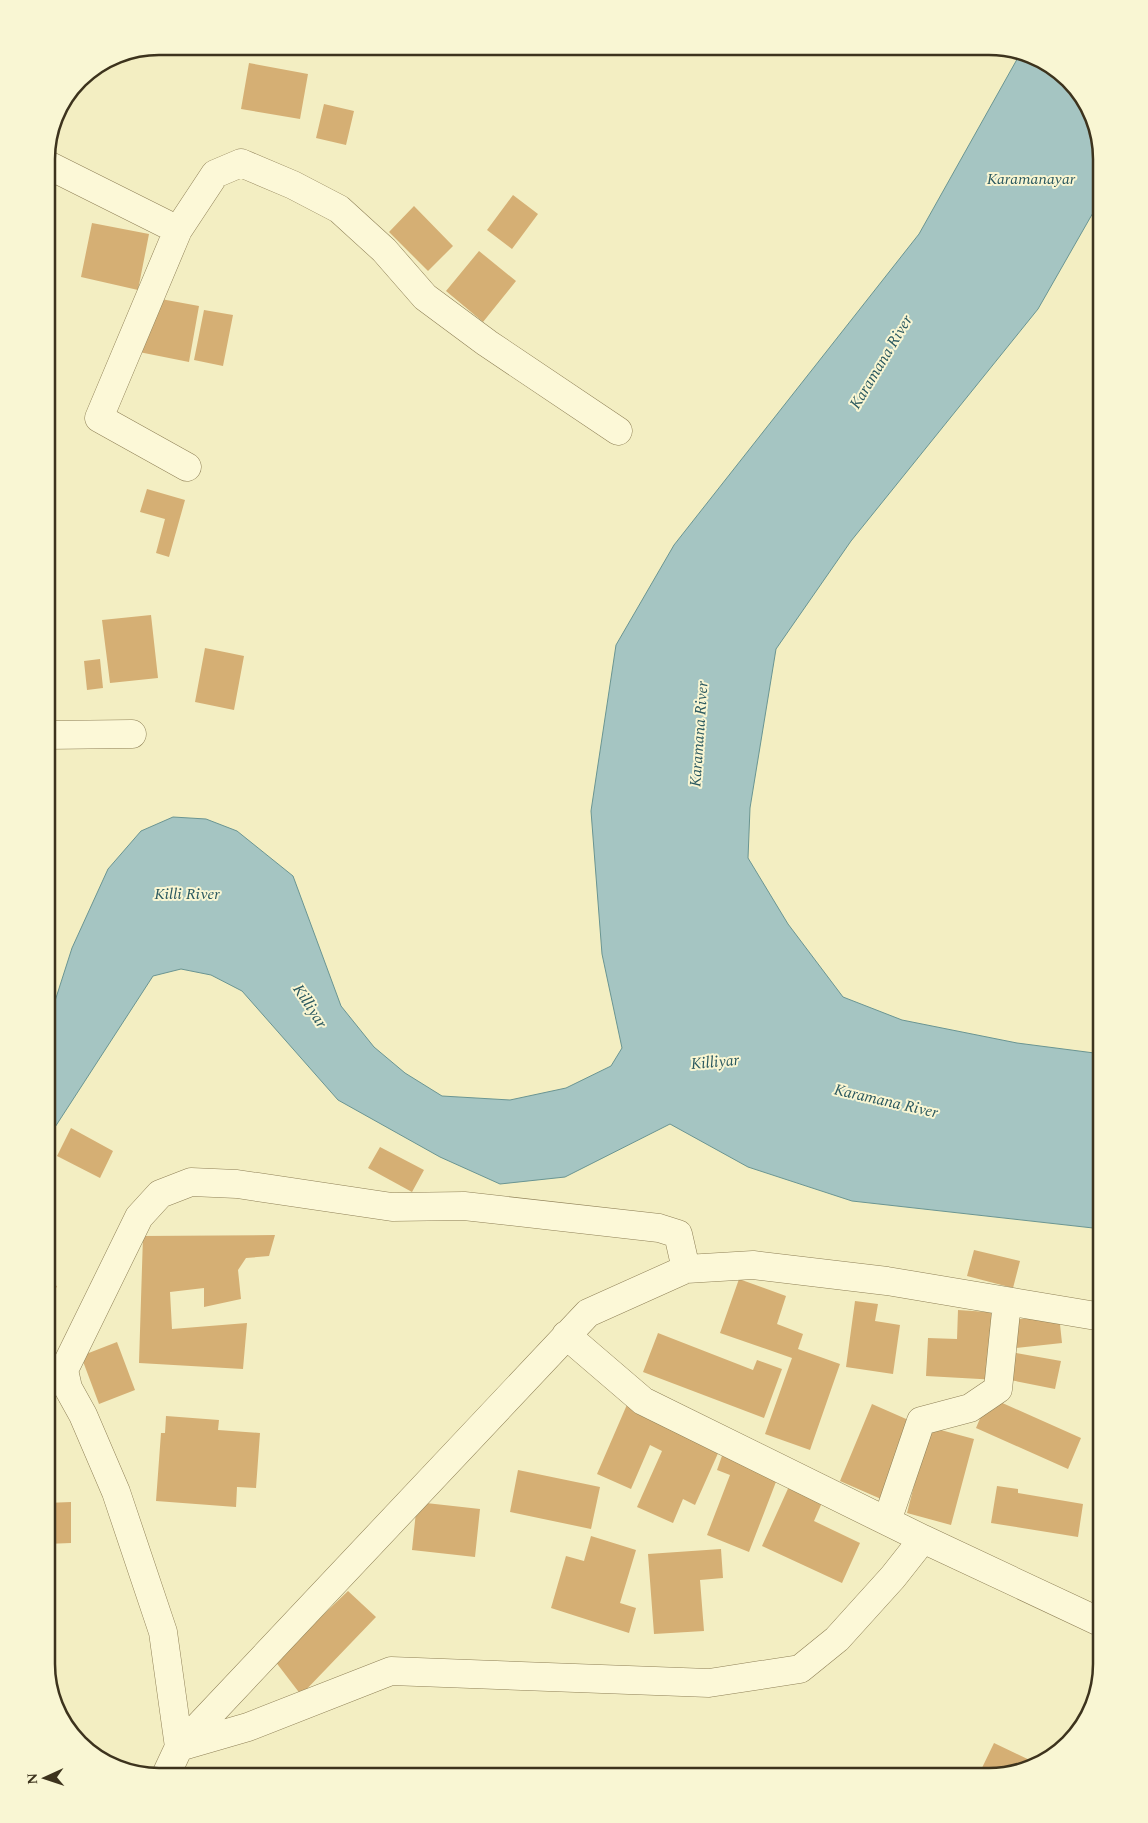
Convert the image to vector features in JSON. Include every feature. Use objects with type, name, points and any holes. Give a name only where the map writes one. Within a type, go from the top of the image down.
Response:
[{"type":"street","points":[[187,467],[99,418],[178,230],[215,174],[241,164],[292,185],[339,209],[384,250],[425,298],[487,343],[618,431]]},
{"type":"street","points":[[55,168],[178,230]]},
{"type":"street","points":[[55,735],[132,734]]},
{"type":"street","points":[[179,1747],[163,1632],[116,1492],[83,1415],[68,1388],[64,1370],[139,1217],[160,1194],[191,1182],[237,1184],[392,1207],[464,1206],[659,1228],[678,1234],[686,1269]]},
{"type":"street","points":[[169,1768],[179,1747],[588,1313],[686,1269],[753,1265],[887,1280],[1093,1316]]},
{"type":"street","points":[[886,1521],[920,1421],[970,1408],[998,1388],[1008,1302]]},
{"type":"street","points":[[566,1336],[643,1401],[923,1539],[1093,1619]]},
{"type":"street","points":[[179,1747],[248,1727],[391,1671],[708,1683],[800,1669],[837,1639],[893,1577],[923,1539]]},
{"type":"water","points":[[1017,59],[1047,72],[1058,81],[1076,101],[1089,132],[1093,159],[1093,213],[1038,309],[851,541],[776,649],[750,808],[748,858],[788,924],[843,997],[902,1020],[1017,1043],[1093,1053],[1093,1228],[852,1201],[748,1167],[670,1124],[565,1177],[500,1184],[440,1157],[338,1100],[242,991],[211,975],[181,969],[153,976],[55,1127],[55,1001],[72,948],[108,869],[141,831],[173,817],[206,819],[237,831],[293,876],[341,1006],[374,1047],[405,1073],[442,1096],[510,1100],[566,1088],[611,1066],[622,1048],[602,954],[591,811],[616,645],[674,545],[919,234]]},
{"type":"building","points":[[249,63],[308,74],[300,119],[241,109]]},
{"type":"building","points":[[324,104],[354,111],[346,145],[316,138]]},
{"type":"building","points":[[513,195],[538,214],[512,249],[487,230]]},
{"type":"building","points":[[414,206],[453,246],[428,271],[389,232]]},
{"type":"building","points":[[92,223],[149,234],[138,290],[81,277]]},
{"type":"building","points":[[479,251],[516,281],[483,322],[446,291]]},
{"type":"building","points":[[150,297],[199,306],[189,362],[139,352]]},
{"type":"building","points":[[204,310],[233,315],[223,366],[194,360]]},
{"type":"building","points":[[147,489],[185,500],[169,557],[156,553],[165,519],[140,512]]},
{"type":"building","points":[[151,615],[158,678],[110,683],[102,620]]},
{"type":"building","points":[[205,648],[244,656],[234,710],[195,702]]},
{"type":"building","points":[[100,659],[103,688],[87,690],[84,661]]},
{"type":"building","points":[[71,1128],[113,1151],[100,1178],[57,1156]]},
{"type":"building","points":[[380,1147],[424,1170],[412,1192],[368,1168]]},
{"type":"building","points":[[275,1235],[269,1256],[246,1258],[238,1270],[241,1299],[204,1307],[204,1288],[170,1292],[172,1329],[247,1323],[243,1369],[139,1363],[143,1236]]},
{"type":"building","points":[[974,1250],[1020,1261],[1013,1288],[967,1276]]},
{"type":"building","points":[[739,1279],[786,1296],[777,1324],[803,1334],[798,1349],[840,1364],[810,1450],[765,1434],[792,1358],[720,1333]]},
{"type":"building","points":[[855,1301],[878,1304],[875,1321],[900,1325],[893,1374],[846,1367]]},
{"type":"building","points":[[958,1310],[1002,1313],[998,1380],[926,1376],[928,1338],[957,1339]]},
{"type":"building","points":[[1059,1315],[1062,1343],[1015,1348],[1012,1320]]},
{"type":"building","points":[[658,1333],[753,1370],[757,1360],[782,1369],[764,1418],[643,1372]]},
{"type":"building","points":[[117,1342],[135,1390],[99,1404],[81,1356]]},
{"type":"building","points":[[1005,1351],[1061,1361],[1055,1389],[1000,1378]]},
{"type":"building","points":[[989,1397],[1081,1438],[1068,1469],[976,1428]]},
{"type":"building","points":[[629,1400],[723,1442],[695,1505],[683,1499],[673,1523],[637,1507],[662,1451],[650,1445],[631,1489],[597,1474]]},
{"type":"building","points":[[872,1404],[913,1422],[881,1499],[840,1481]]},
{"type":"building","points":[[166,1416],[219,1420],[218,1430],[260,1433],[256,1488],[237,1487],[236,1507],[156,1501],[161,1433],[165,1433]]},
{"type":"building","points":[[926,1426],[974,1439],[951,1525],[907,1513]]},
{"type":"building","points":[[723,1453],[779,1474],[749,1552],[707,1535],[730,1475],[717,1470]]},
{"type":"building","points":[[518,1470],[600,1487],[591,1529],[510,1512]]},
{"type":"building","points":[[791,1482],[824,1498],[814,1521],[860,1543],[842,1583],[762,1546]]},
{"type":"building","points":[[997,1486],[1018,1489],[1018,1493],[1083,1504],[1078,1537],[991,1523]]},
{"type":"building","points":[[71,1502],[71,1543],[55,1544],[55,1503]]},
{"type":"building","points":[[417,1502],[480,1509],[475,1557],[412,1550]]},
{"type":"building","points":[[591,1536],[636,1550],[620,1603],[636,1608],[629,1633],[551,1608],[566,1556],[584,1561]]},
{"type":"building","points":[[721,1549],[723,1578],[700,1580],[704,1631],[654,1634],[648,1554]]},
{"type":"building","points":[[348,1591],[376,1617],[301,1695],[275,1661]]},
{"type":"building","points":[[994,1743],[1029,1760],[1003,1767],[982,1768]]},
{"type":"water label","name":"Karamanayar","points":[[1031,179]]},
{"type":"water label","name":"Karamana River","points":[[881,362]]},
{"type":"water label","name":"Karamana River","points":[[699,734]]},
{"type":"water label","name":"Killi River","points":[[187,894]]},
{"type":"water label","name":"Killiyar","points":[[310,1006]]},
{"type":"water label","name":"Killiyar","points":[[715,1062]]},
{"type":"water label","name":"Karamana River","points":[[886,1101]]}]
